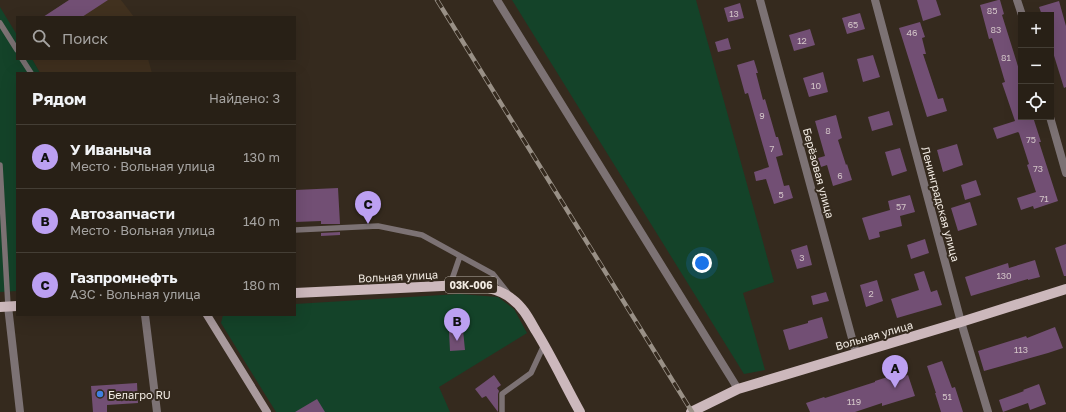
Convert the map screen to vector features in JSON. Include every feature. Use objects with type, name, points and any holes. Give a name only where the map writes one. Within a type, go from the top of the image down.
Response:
[{"type":"main road","name":"Вольная улица","points":[[296,293],[450,285],[482,286],[500,292],[512,298],[523,310],[544,345],[580,412]]},
{"type":"main road","name":"Вольная улица","points":[[691,412],[738,388],[961,322],[1066,289]]},
{"type":"street","points":[[497,0],[738,388]]},
{"type":"street","name":"Берёзовая улица","points":[[760,0],[856,353]]},
{"type":"street","name":"Ленинградская улица","points":[[875,0],[961,322],[988,412]]},
{"type":"street","points":[[1017,0],[1021,12]]},
{"type":"street","points":[[1051,120],[1066,173]]},
{"type":"street","points":[[8,306],[20,412]]},
{"type":"street","points":[[145,316],[157,412]]},
{"type":"street","points":[[208,316],[267,412]]},
{"type":"lane","points":[[0,23],[16,48]]},
{"type":"lane","points":[[23,60],[30,72]]},
{"type":"lane","points":[[0,165],[8,306]]},
{"type":"lane","points":[[296,230],[378,226],[422,235],[493,274],[512,298]]},
{"type":"lane","points":[[450,285],[460,256]]},
{"type":"lane","points":[[502,412],[502,394],[531,373],[544,345]]},
{"type":"shaded area","points":[[69,0],[121,0],[133,16],[45,16]]},
{"type":"shaded area","points":[[33,60],[148,60],[152,72],[39,72]]},
{"type":"green space","points":[[512,0],[696,0],[774,282],[743,293],[765,370],[744,374]]},
{"type":"green space","points":[[0,7],[16,33],[16,60],[33,60],[39,72],[16,72],[16,291],[0,292]]},
{"type":"green space","points":[[459,294],[498,297],[514,309],[527,333],[439,387],[450,412],[276,412],[221,323],[223,316],[296,316],[296,304]]},
{"type":"building","points":[[69,0],[108,0],[84,16],[45,16]]},
{"type":"building","points":[[917,0],[936,0],[941,15],[923,21]]},
{"type":"building","points":[[1000,0],[1004,14],[1002,15],[1018,66],[1018,120],[1034,120],[1041,142],[1039,142],[1058,201],[1034,209],[1033,206],[1021,210],[1017,198],[1036,192],[1019,133],[1018,132],[997,139],[993,128],[1015,121],[1002,83],[1005,82],[992,38],[989,39],[980,5]]},
{"type":"building","points":[[1059,1],[1066,26],[1066,87],[1064,88],[1054,56],[1054,12],[1041,12],[1039,7]]},
{"type":"building","points":[[740,3],[744,18],[728,22],[724,8]]},
{"type":"building","points":[[860,13],[865,29],[847,34],[842,18]]},
{"type":"building","points":[[920,22],[925,37],[922,38],[926,54],[923,54],[938,99],[943,98],[947,111],[927,117],[899,28]]},
{"type":"building","points":[[810,29],[815,45],[794,51],[789,35]]},
{"type":"building","points":[[728,38],[731,49],[718,52],[715,42]]},
{"type":"building","points":[[873,55],[880,77],[863,82],[857,59]]},
{"type":"building","points":[[754,60],[763,100],[765,99],[783,155],[776,157],[784,186],[789,185],[793,198],[774,204],[766,179],[756,181],[754,172],[769,167],[748,93],[745,94],[737,65]]},
{"type":"building","points":[[823,72],[828,92],[809,97],[803,78]]},
{"type":"building","points":[[889,111],[893,125],[872,131],[868,117]]},
{"type":"building","points":[[836,115],[842,138],[838,140],[852,180],[833,186],[827,165],[821,167],[818,158],[825,156],[815,121]]},
{"type":"building","points":[[957,144],[963,165],[943,172],[937,150]]},
{"type":"building","points":[[900,148],[907,171],[892,176],[885,152]]},
{"type":"building","points":[[976,180],[981,195],[965,200],[961,185]]},
{"type":"building","points":[[338,188],[340,224],[321,224],[321,221],[296,222],[296,190]]},
{"type":"building","points":[[910,195],[915,212],[900,216],[902,226],[879,232],[880,237],[869,240],[862,218],[890,210],[888,201]]},
{"type":"building","points":[[970,202],[977,225],[958,231],[951,208]]},
{"type":"building","points":[[340,232],[340,235],[321,236],[321,233]]},
{"type":"building","points":[[925,239],[929,253],[911,259],[907,245]]},
{"type":"building","points":[[1066,244],[1066,276],[1064,276],[1055,248]]},
{"type":"building","points":[[807,245],[812,265],[797,269],[791,250]]},
{"type":"building","points":[[1035,260],[1040,277],[1028,279],[971,296],[965,277],[1008,263],[1009,268]]},
{"type":"building","points":[[924,271],[931,292],[937,290],[942,305],[897,318],[891,299],[919,290],[914,274]]},
{"type":"building","points":[[877,280],[883,301],[866,307],[860,285]]},
{"type":"building","points":[[826,292],[829,301],[813,305],[811,296]]},
{"type":"building","points":[[822,317],[828,338],[789,350],[783,330],[808,323],[808,321]]},
{"type":"building","points":[[1055,327],[1063,348],[984,371],[978,351],[1026,336],[1027,338]]},
{"type":"building","points":[[463,330],[465,350],[450,351],[449,331]]},
{"type":"building","points":[[942,361],[952,388],[955,387],[963,412],[941,412],[927,366]]},
{"type":"building","points":[[900,373],[901,377],[908,375],[915,396],[882,406],[882,403],[855,412],[810,412],[806,403],[824,397],[825,398]]},
{"type":"building","points":[[494,375],[501,385],[497,388],[499,391],[498,412],[486,396],[482,398],[475,389]]},
{"type":"building","points":[[137,383],[138,403],[107,405],[107,412],[93,412],[91,386]]},
{"type":"building","points":[[1039,384],[1046,404],[1030,410],[1028,403],[1003,412],[999,400]]},
{"type":"building","points":[[317,399],[325,412],[295,412]]},
{"type":"railway","points":[[437,0],[692,412]]},
{"type":"place","name":"Газпромнефть","points":[[368,224]]},
{"type":"place","name":"Автозапчасти","points":[[457,341]]},
{"type":"place","name":"У Иваныча","points":[[895,388]]},
{"type":"place","name":"Белагро RU","points":[[100,394]]}]
